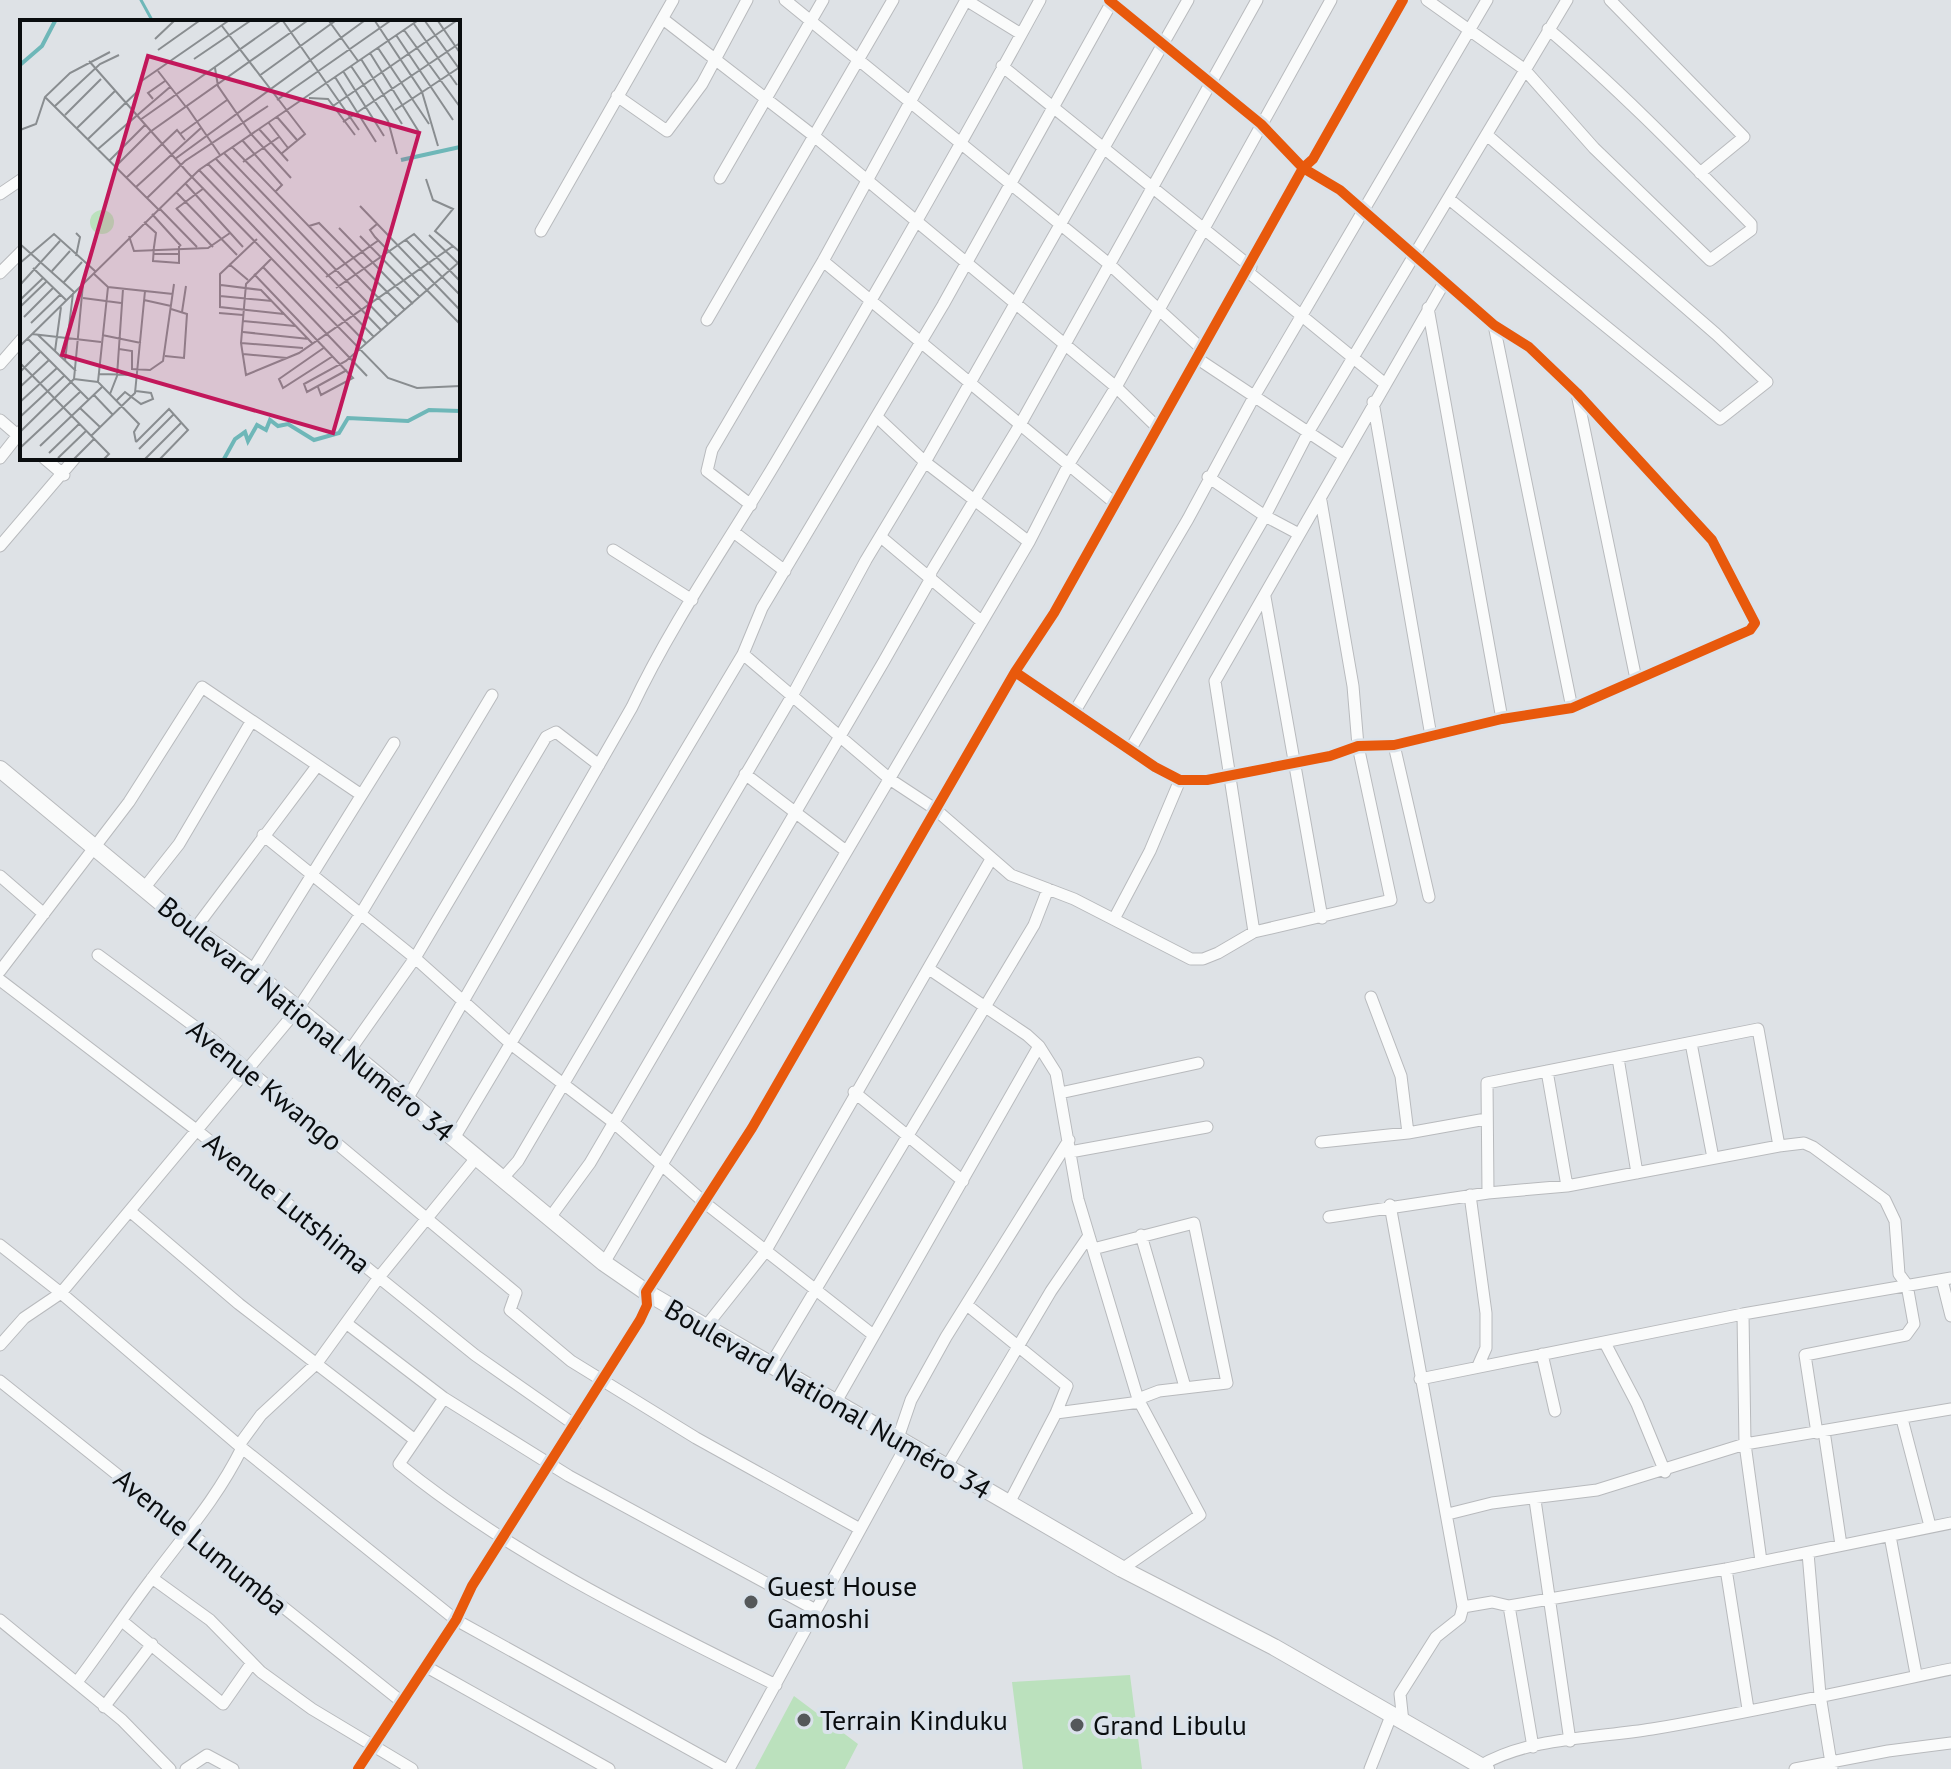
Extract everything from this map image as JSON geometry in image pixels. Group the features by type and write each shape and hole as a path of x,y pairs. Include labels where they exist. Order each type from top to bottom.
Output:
{"main road":[{"name":"Boulevard National Numéro 34","path":"0,769 96,845 194,930 252,971 549,1219 646,1292 837,1400 946,1468 1122,1569 1274,1647 1483,1767"}],"street":[{"path":"541,231 673,0"},
{"path":"617,96 667,131 716,60 747,0"},
{"path":"785,0 1109,264 1200,354 1344,456"},
{"path":"720,178 823,0"},
{"path":"707,320 893,0"},
{"path":"751,505 712,479 705,465 823,261 966,0 1021,34"},
{"path":"406,1101 692,600 735,533 870,302 1040,0"},
{"path":"502,1179 518,1161 792,696 1188,0"},
{"path":"549,1219 582,1174 930,580 931,572 1021,423 1257,0"},
{"path":"604,1263 1029,542 1070,462 1116,387 1331,0"},
{"path":"358,1769 456,1620 472,1586 640,1320 647,1305 646,1292 705,1203 869,929 1015,672 1054,613 1303,168 1313,159 1403,0"},
{"path":"1427,0 1524,69 1594,148 1710,260 1752,227 1587,62 1548,29"},
{"path":"1075,711 1188,519 1208,477 1361,212 1487,0"},
{"path":"1130,750 1265,516 1309,431 1567,0"},
{"path":"1610,0 1744,137 1700,173"},
{"path":"453,1140 743,654 762,608 967,264 1111,1 1162,46 1261,124 1303,168 1340,190 1361,212 1494,325 1529,347 1577,393 1712,540 1755,623 1750,630 1572,708 1502,719 1394,745 1358,746 1330,756 1228,776 1180,780 1015,672"},
{"path":"663,19 814,136 1116,387 1158,428"},
{"path":"1002,66 1152,191 1204,230 1301,317 1384,383"},
{"path":"1449,199 1720,419 1767,382 1487,135"},
{"path":"0,194 20,180"},
{"path":"0,273 20,253"},
{"path":"823,261 920,344 972,381 1070,462 1116,504"},
{"path":"1254,932 1215,681 1445,281"},
{"path":"1428,308 1502,719"},
{"path":"1494,325 1572,708"},
{"path":"0,364 20,341"},
{"path":"1577,393 1636,679"},
{"path":"1373,402 1431,736"},
{"path":"877,417 925,462 1029,542"},
{"path":"0,420 20,435 0,458"},
{"path":"46,460 64,475"},
{"path":"0,546 74,460"},
{"path":"1208,477 1265,516 1299,534"},
{"path":"743,654 891,780 935,809 990,861 1011,875 1114,919 1191,959 1203,959 1254,932 1391,900 1358,746 1353,686 1321,501"},
{"path":"735,533 785,571"},
{"path":"881,537 981,621"},
{"path":"613,550 692,600"},
{"path":"1265,597 1322,918"},
{"path":"0,971 129,802 202,687 360,794"},
{"path":"0,1345 24,1318 61,1293 297,1010 360,915 492,695"},
{"path":"145,887 179,844 251,722"},
{"path":"348,1053 415,958 546,737 556,732 599,765"},
{"path":"252,971 394,743"},
{"path":"1394,745 1429,897"},
{"path":"194,930 317,766"},
{"path":"745,774 846,851"},
{"path":"1114,919 1150,851 1180,780"},
{"path":"263,835 415,958 461,1001 508,1038 511,1044 613,1122 705,1203 872,1334"},
{"path":"707,1325 765,1252 854,1092 990,861"},
{"path":"0,876 44,914"},
{"path":"771,1364 1034,925 1048,889"},
{"name":"Avenue Kwango","path":"98,955 247,1068 516,1293 510,1310 571,1361 603,1380"},
{"path":"929,969 985,1008 995,1011 1039,1046 1056,1073 1088,1237 1139,1401 1200,1515 1122,1569"},
{"name":"Avenue Lutshima","path":"0,980 195,1129 475,1355 575,1425"},
{"path":"1371,997 1401,1076 1408,1133"},
{"path":"1488,1193 1487,1083 1758,1029 1779,1146"},
{"path":"1691,1043 1713,1158"},
{"path":"837,1400 1039,1046"},
{"path":"1618,1058 1637,1173"},
{"path":"1060,1093 1198,1063"},
{"path":"1547,1071 1567,1186"},
{"path":"854,1092 963,1181"},
{"path":"1321,1142 1408,1133 1486,1119"},
{"path":"0,1245 241,1447 456,1620 727,1769 860,1529 902,1441 911,1400 967,1305 1069,1146 1207,1127"},
{"path":"1329,1217 1390,1205 1567,1186 1779,1146 1804,1143 1813,1147 1885,1200 1895,1221 1899,1274 1907,1285 1914,1324 1912,1332 1805,1355 1841,1545"},
{"path":"77,1682 222,1488 241,1447 261,1415 317,1363 380,1276 476,1158"},
{"path":"1470,1195 1486,1313 1486,1348 1478,1366"},
{"path":"1370,1769 1397,1719 1400,1694 1436,1637 1460,1618 1463,1607 1390,1205"},
{"path":"131,1212 415,1440"},
{"path":"1056,1413 1139,1401 1185,1387 1227,1383 1194,1223 1093,1249"},
{"path":"1141,1235 1185,1387"},
{"path":"946,1468 1088,1237"},
{"path":"1420,1379 1743,1314 1947,1279 1951,1316"},
{"path":"967,1305 1067,1386 1009,1503"},
{"path":"1743,1314 1745,1444 1761,1561"},
{"path":"346,1323 444,1398 663,1529 814,1609"},
{"path":"1605,1343 1637,1404 1665,1472"},
{"path":"1542,1354 1555,1411"},
{"path":"603,1380 696,1438 860,1529"},
{"name":"Avenue Lumumba","path":"0,1381 402,1702"},
{"path":"444,1398 399,1464 437,1495 505,1537 635,1613 776,1685"},
{"path":"1448,1514 1492,1503 1597,1490 1665,1472 1745,1444 1951,1409"},
{"path":"1902,1419 1930,1526"},
{"path":"1535,1500 1570,1741"},
{"path":"1463,1607 1492,1602 1509,1606 1726,1569 1951,1523"},
{"path":"1890,1536 1916,1674"},
{"path":"1808,1553 1820,1695 1832,1766"},
{"path":"1726,1569 1748,1709"},
{"path":"152,1578 210,1620 251,1664 312,1709 374,1743 412,1769"},
{"path":"1509,1606 1533,1747"},
{"path":"0,1620 77,1682 170,1769"},
{"path":"122,1621 223,1704 251,1664"},
{"path":"104,1707 152,1644"},
{"path":"425,1666 609,1769"},
{"path":"1483,1767 1492,1758 1533,1747 1951,1669"},
{"path":"1795,1769 1832,1766 1951,1743"},
{"path":"186,1769 207,1755 233,1769"}],"green space":[{"name":"Grand Libulu","path":"1130,1675 1142,1769 1023,1769 1012,1682"},
{"name":"Terrain Kinduku","path":"794,1696 858,1744 845,1769 755,1769"}],"waterway":[{"path":"141,0 152,20"}],"cycle path":[{"path":"1015,672 1155,767 1180,780 1207,780 1330,756 1358,746 1394,745 1502,719 1572,708 1750,630 1755,623 1712,540 1577,393 1529,347 1494,325 1340,190 1303,168 1261,124 1109,0"},
{"path":"358,1769 456,1620 472,1586 640,1320 647,1305 646,1292 752,1128 1015,672 1054,613 1303,168 1313,159 1403,0"}],"place":[{"name":"Guest House Gamoshi","path":"751,1602"},
{"name":"Terrain Kinduku","path":"804,1720"},
{"name":"Grand Libulu","path":"1077,1725"}]}
